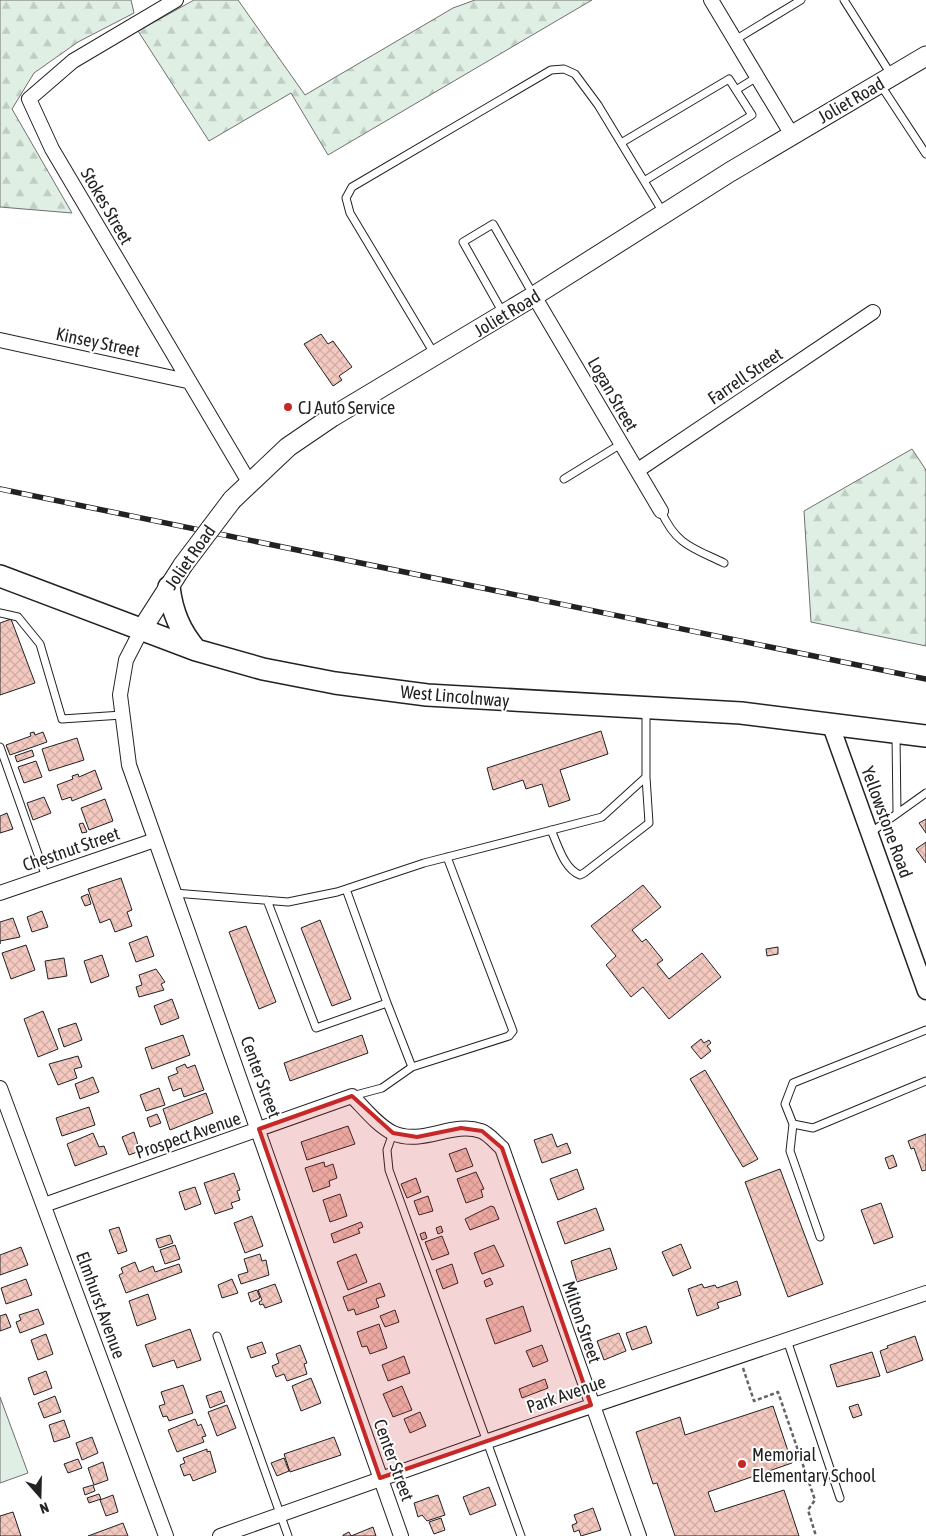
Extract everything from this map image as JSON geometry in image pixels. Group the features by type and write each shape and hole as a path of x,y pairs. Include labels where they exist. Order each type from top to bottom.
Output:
{"main road":[{"name":"Joliet Road","path":"142,629 183,565 232,500 288,447 332,417 534,296 792,135 926,56"},
{"name":"West Lincolnway","path":"0,576 196,650 263,669 326,681 427,696 741,714 830,723 926,736"},
{"path":"169,587 174,615 187,639 196,650"}],"street":[{"name":"Stokes Street","path":"176,0 73,61 29,99 52,149 187,381 249,482"},
{"path":"711,0 792,135"},
{"name":"Logan Street","path":"534,296 661,511"},
{"name":"Farrell Street","path":"638,470 873,312"},
{"name":"Kinsey Street","path":"0,340 187,381"},
{"name":"Center Street","path":"142,629 126,660 120,695 129,765 401,1536"},
{"name":"Yellowstone Road","path":"830,723 926,991"},
{"name":"Chestnut Street","path":"0,893 155,840"},
{"name":"Elmhurst Avenue","path":"0,1088 166,1536"},
{"path":"352,1096 378,1122 393,1133"},
{"name":"Prospect Avenue","path":"44,1205 352,1096"},
{"name":"Milton Street","path":"393,1133 417,1137 462,1128 482,1131 502,1148 639,1536"},
{"name":"Park Avenue","path":"220,1536 380,1478 592,1405 926,1293"}],"lane":[{"path":"735,40 801,0"},
{"path":"844,0 926,154"},
{"path":"435,356 350,213 346,198 352,188 551,70 564,69 575,74 598,105 664,214"},
{"path":"736,90 757,77"},
{"path":"621,144 729,79 752,115 644,181"},
{"path":"504,314 463,242 493,224 534,296"},
{"path":"564,480 621,444"},
{"path":"661,511 668,527 682,543 724,564"},
{"path":"0,613 18,617 40,644 62,719 122,715"},
{"path":"551,830 568,867 580,875 650,823 646,777 646,709"},
{"path":"896,732 897,813"},
{"path":"0,747 46,877"},
{"path":"174,893 288,902 346,889 447,857 602,817 646,777"},
{"path":"870,833 926,793"},
{"path":"352,1096 382,1088 412,1066 509,1036 513,1032 447,857"},
{"path":"346,889 412,1066"},
{"path":"267,900 316,1028 387,1003"},
{"path":"820,1237 790,1151 793,1124 785,1104 793,1083 926,1030"},
{"path":"793,1124 812,1128 926,1080"},
{"path":"393,1133 387,1150 389,1170 485,1442 521,1536"},
{"path":"217,1336 288,1536"},
{"path":"787,1339 840,1498"}],"path":[{"path":"739,1356 754,1401 778,1392 815,1500 808,1510 816,1536"}],"highlighted area":[{"path":"352,1096 393,1133 417,1137 461,1128 482,1131 502,1148 591,1405 380,1478 259,1129"}],"green space":[{"path":"0,0 131,0 134,13 78,42 34,73 12,109 72,213 0,207"},
{"path":"194,0 238,0 305,95 453,8 475,0 592,0 328,155 291,93 209,141 138,31"},
{"path":"912,449 926,470 926,646 811,622 804,511"},
{"path":"0,1397 28,1473 0,1483"}],"building":[{"path":"321,334 328,344 333,341 352,367 339,376 342,380 333,386 304,344"},
{"path":"11,619 35,683 0,695 0,623"},
{"path":"601,731 608,754 560,770 570,800 549,807 542,784 526,789 523,780 493,790 487,768"},
{"path":"34,732 35,735 43,732 47,742 10,755 6,745 31,736 30,733"},
{"path":"77,738 84,760 49,771 42,749"},
{"path":"32,750 34,756 17,762 15,756"},
{"path":"36,761 42,777 24,783 18,767"},
{"path":"95,770 102,789 72,801 71,797 62,800 57,785 73,779 72,776 78,774 79,777"},
{"path":"44,797 51,813 33,820 27,803"},
{"path":"105,799 113,821 89,830 81,808"},
{"path":"7,813 13,829 0,833 0,816"},
{"path":"926,819 926,833 919,823"},
{"path":"83,823 87,832 82,833 79,824"},
{"path":"926,842 926,863 916,849"},
{"path":"121,878 132,910 127,912 132,926 115,932 110,919 100,923 88,889"},
{"path":"643,885 661,907 632,930 642,942 646,939 663,960 657,964 669,979 702,953 721,977 669,1019 643,987 631,997 606,965 616,956 591,926"},
{"path":"88,894 91,904 85,906 81,897"},
{"path":"42,911 48,927 32,932 27,917"},
{"path":"13,918 20,937 0,941 0,922"},
{"path":"320,920 351,999 332,1006 301,928"},
{"path":"246,926 276,1002 259,1009 229,932"},
{"path":"147,936 154,956 136,962 129,943"},
{"path":"26,945 35,970 11,979 2,953"},
{"path":"778,947 778,954 767,956 766,949"},
{"path":"102,955 109,976 91,983 84,961"},
{"path":"64,958 67,976 48,979 45,961"},
{"path":"156,969 165,982 161,984 164,990 139,997 136,987 142,985 139,975"},
{"path":"172,999 179,1018 161,1025 154,1006"},
{"path":"43,1011 58,1049 38,1057 24,1019"},
{"path":"76,1023 82,1040 64,1047 58,1029"},
{"path":"183,1035 190,1055 152,1069 145,1048"},
{"path":"362,1035 368,1053 290,1081 284,1063"},
{"path":"701,1039 704,1043 709,1040 711,1043 707,1046 711,1051 701,1059 691,1047"},
{"path":"78,1056 82,1067 74,1069 77,1078 58,1085 49,1064"},
{"path":"185,1064 187,1068 195,1065 204,1090 184,1097 181,1088 173,1091 168,1077 178,1073 176,1068"},
{"path":"705,1070 758,1159 743,1167 690,1079"},
{"path":"93,1077 99,1092 80,1099 75,1084"},
{"path":"159,1088 165,1105 146,1111 140,1095"},
{"path":"206,1093 213,1113 170,1130 163,1109"},
{"path":"89,1107 95,1125 62,1136 56,1118"},
{"path":"157,1114 161,1123 150,1127 147,1118"},
{"path":"348,1126 355,1144 307,1160 301,1142"},
{"path":"134,1132 140,1151 129,1155 122,1137"},
{"path":"93,1133 99,1147 104,1146 107,1154 75,1166 67,1144"},
{"path":"552,1134 557,1147 567,1143 571,1153 542,1163 534,1140"},
{"path":"926,1134 926,1170 922,1171 914,1148 911,1149 908,1141"},
{"path":"466,1148 473,1166 456,1172 449,1154"},
{"path":"893,1155 897,1166 889,1169 885,1158"},
{"path":"324,1162 325,1167 333,1164 337,1178 329,1181 330,1186 313,1192 305,1168"},
{"path":"577,1169 584,1189 558,1200 550,1179"},
{"path":"780,1169 823,1284 788,1297 745,1182"},
{"path":"476,1172 484,1189 481,1190 483,1197 466,1203 457,1179"},
{"path":"234,1173 240,1190 237,1191 240,1200 231,1203 233,1208 215,1214 204,1183"},
{"path":"416,1178 421,1192 407,1198 401,1184"},
{"path":"195,1187 201,1204 185,1210 179,1192"},
{"path":"340,1194 347,1216 330,1222 323,1200"},
{"path":"428,1196 433,1211 419,1215 414,1201"},
{"path":"881,1203 893,1237 874,1244 861,1210"},
{"path":"491,1206 494,1207 499,1219 470,1230 465,1219"},
{"path":"596,1208 604,1230 565,1244 557,1222"},
{"path":"252,1216 263,1246 245,1253 234,1223"},
{"path":"361,1222 363,1227 358,1229 360,1233 334,1243 331,1234"},
{"path":"441,1226 443,1232 438,1234 436,1228"},
{"path":"119,1227 127,1251 118,1254 109,1230"},
{"path":"425,1232 427,1238 422,1240 420,1234"},
{"path":"170,1235 173,1243 159,1248 156,1239"},
{"path":"442,1236 449,1254 432,1260 425,1242"},
{"path":"681,1244 691,1268 673,1276 662,1252"},
{"path":"175,1245 180,1259 165,1264 160,1250"},
{"path":"494,1245 504,1266 482,1274 474,1253"},
{"path":"21,1247 28,1265 0,1275 0,1255"},
{"path":"610,1248 617,1269 577,1282 571,1261"},
{"path":"260,1254 262,1261 266,1260 269,1275 241,1284 238,1275 248,1272 244,1259"},
{"path":"356,1254 367,1282 348,1290 337,1262"},
{"path":"135,1262 139,1272 153,1266 155,1272 179,1264 182,1272 126,1293 119,1275 123,1273 121,1268"},
{"path":"452,1264 458,1283 443,1289 436,1270"},
{"path":"490,1278 493,1284 486,1287 484,1281"},
{"path":"26,1279 32,1295 6,1304 1,1288"},
{"path":"232,1279 238,1293 222,1298 218,1285"},
{"path":"737,1281 741,1295 717,1303 719,1308 697,1316 688,1289 702,1284 704,1288 715,1285 717,1288"},
{"path":"380,1283 385,1296 376,1299 379,1307 356,1315 354,1309 348,1311 343,1297"},
{"path":"275,1284 282,1302 265,1308 263,1304 260,1305 259,1302 262,1300 258,1290"},
{"path":"257,1290 260,1298 251,1302 248,1293"},
{"path":"148,1294 156,1319 137,1326 129,1301"},
{"path":"523,1306 531,1331 495,1344 486,1319"},
{"path":"38,1309 44,1324 20,1333 16,1322 21,1320 19,1315"},
{"path":"395,1310 399,1322 385,1327 380,1316"},
{"path":"6,1314 11,1327 0,1331 0,1316"},
{"path":"379,1324 387,1348 370,1354 367,1346 362,1347 357,1332"},
{"path":"646,1326 652,1343 632,1350 626,1333"},
{"path":"190,1329 201,1360 177,1368 174,1360 153,1367 145,1345"},
{"path":"619,1333 626,1351 604,1360 597,1341"},
{"path":"46,1334 53,1354 38,1360 31,1340"},
{"path":"915,1336 923,1360 887,1373 880,1351 888,1348 887,1346"},
{"path":"262,1342 266,1353 251,1358 247,1347"},
{"path":"300,1345 307,1363 304,1364 307,1374 287,1381 284,1374 276,1377 272,1366 279,1363 276,1354"},
{"path":"542,1345 548,1361 533,1367 526,1351"},
{"path":"872,1352 880,1376 837,1387 830,1365"},
{"path":"404,1356 410,1373 388,1381 382,1365"},
{"path":"46,1371 52,1388 34,1395 28,1378"},
{"path":"311,1378 321,1403 301,1411 292,1386"},
{"path":"545,1379 548,1388 522,1398 519,1389"},
{"path":"183,1385 193,1413 169,1421 167,1416 163,1417 159,1406 165,1404 161,1392"},
{"path":"402,1386 412,1410 393,1417 383,1394"},
{"path":"221,1391 225,1402 210,1408 206,1396"},
{"path":"55,1396 61,1412 44,1418 38,1403"},
{"path":"858,1404 862,1415 853,1418 849,1407"},
{"path":"227,1405 236,1428 217,1436 208,1412"},
{"name":"Memorial Elementary School","path":"773,1406 792,1463 708,1492 715,1512 784,1490 799,1536 675,1536 657,1483 653,1484 636,1432 680,1417 685,1435"},
{"path":"420,1412 426,1426 410,1433 404,1419"},
{"path":"195,1419 198,1426 201,1424 206,1436 202,1437 204,1442 177,1452 168,1430"},
{"path":"64,1420 70,1437 54,1442 49,1425"},
{"path":"92,1437 98,1453 82,1460 76,1443"},
{"path":"334,1437 341,1455 290,1472 284,1454"},
{"path":"207,1449 207,1452 210,1451 216,1472 193,1481 190,1474 184,1476 180,1465 185,1463 183,1458"},
{"path":"284,1458 289,1471 277,1476 271,1463"},
{"path":"78,1459 82,1468 68,1473 64,1464"},
{"path":"103,1462 108,1480 94,1485 88,1468"},
{"path":"93,1485 95,1491 85,1495 83,1488"},
{"path":"489,1487 496,1505 470,1515 463,1497"},
{"path":"99,1494 101,1499 89,1503 87,1498"},
{"path":"113,1495 118,1512 106,1516 100,1500"},
{"path":"438,1495 445,1515 427,1521 422,1515 418,1517 414,1503"},
{"path":"593,1508 601,1530 581,1536 579,1530 574,1532 572,1525 577,1523 574,1515"},
{"path":"13,1512 21,1536 0,1536 0,1516"},
{"path":"441,1518 445,1530 434,1534 429,1522"},
{"path":"123,1523 128,1536 88,1536"},
{"path":"373,1527 376,1536 351,1536"},
{"path":"349,1532 351,1536 343,1536 343,1535"}],"railway":[{"path":"0,489 926,679"}],"place":[{"name":"CJ Auto Service","path":"288,407"},
{"name":"Memorial Elementary School","path":"742,1464"}]}
